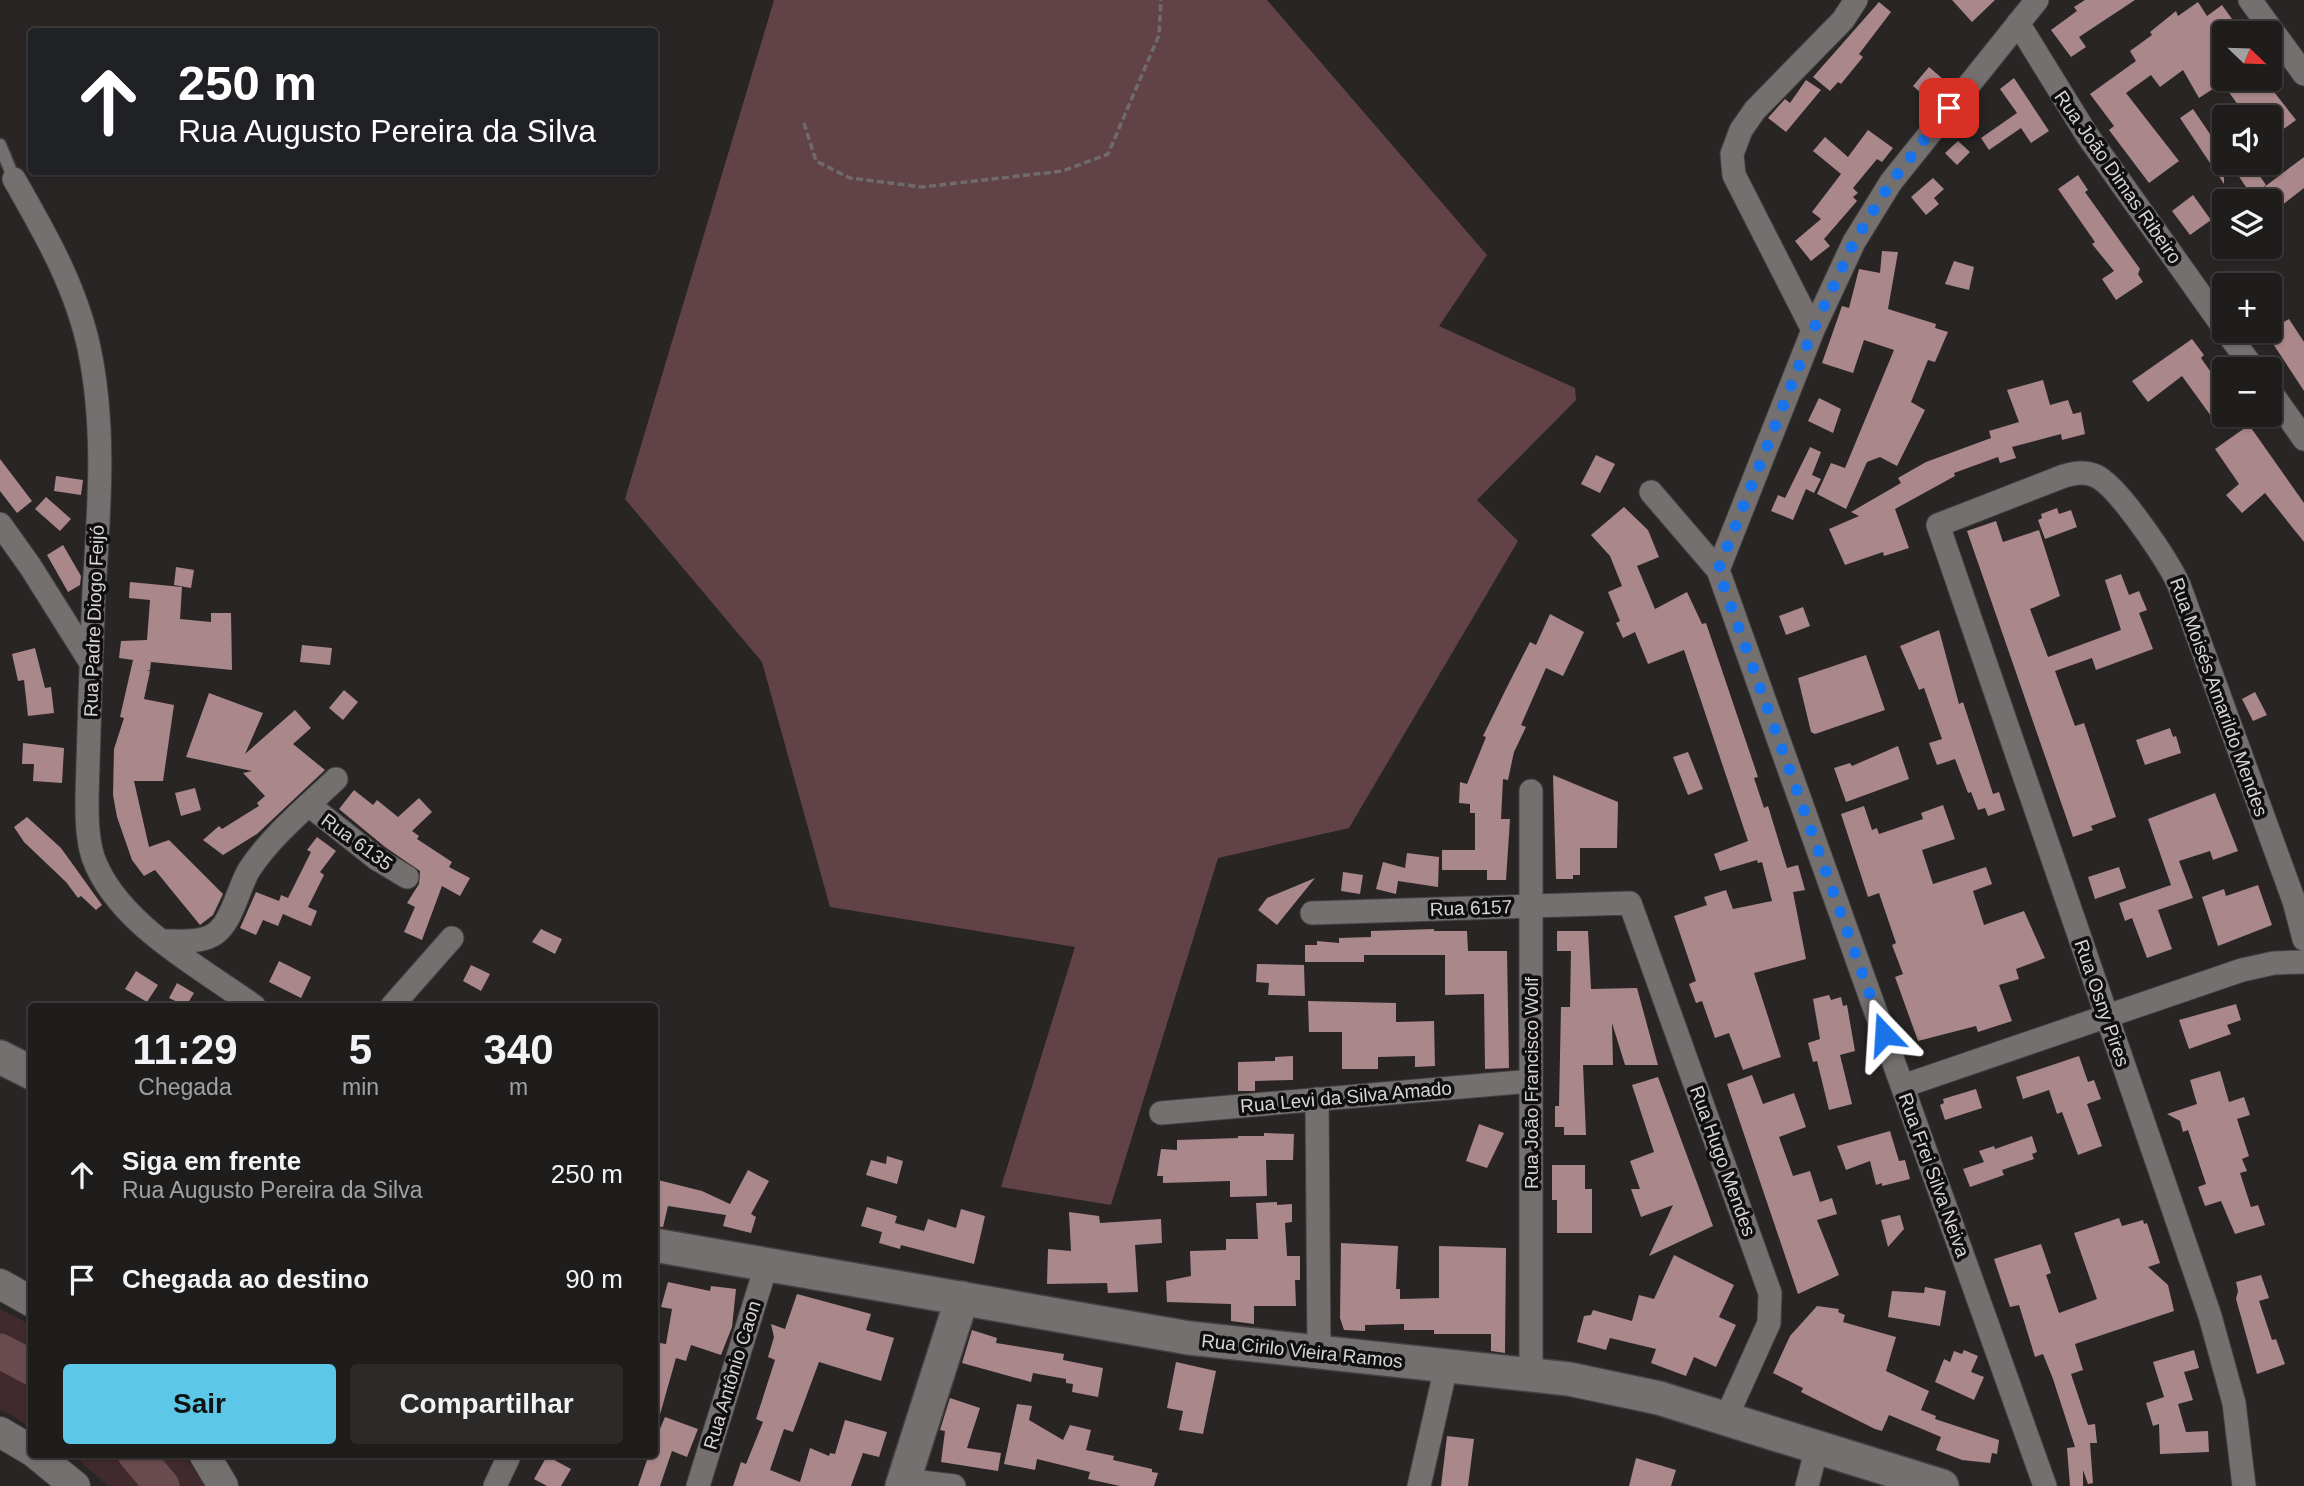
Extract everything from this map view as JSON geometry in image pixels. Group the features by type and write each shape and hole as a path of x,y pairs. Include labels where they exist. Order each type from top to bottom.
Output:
{"main road":[{"path":"0,1056 28,1071"},
{"name":"Rua Cirilo Vieira Ramos","path":"658,1246 1189,1338 1319,1354 1531,1374 1618,1388 1726,1418 1942,1486"},
{"path":"903,1483 962,1298"}],"street":[{"path":"1813,330 1734,175 1732,154 1741,130 1755,110 1811,56 1856,0"},
{"path":"1651,492 1718,570 1813,330 1872,210 1914,152 2037,0"},
{"path":"2250,0 2304,74"},
{"name":"Rua João Dimas Ribeiro","path":"2018,23 2087,135 2212,311"},
{"name":"Rua Padre Diogo Feijó","path":"13,179 52,246 76,303 89,347 100,453 87,827 93,856 103,879 120,904 165,942 250,1003"},
{"path":"2282,408 2304,439"},
{"name":"Rua Moisés Amarildo Mendes","path":"1938,525 2064,476 2083,472 2098,477 2110,488 2169,564 2179,585 2294,901 2304,939"},
{"path":"0,524 91,663"},
{"name":"Rua Osny Pires","path":"1938,525 2224,1360 2234,1403 2244,1486"},
{"name":"Rua Frei Silva Neiva","path":"1718,570 2045,1486"},
{"path":"165,942 200,940 215,934 225,922 248,872 261,854 335,779"},
{"name":"Rua João Francisco Wolf","path":"1531,791 1531,1374"},
{"name":"Rua 6135","path":"309,805 369,853 407,877"},
{"name":"Rua 6157","path":"1312,912 1630,904"},
{"name":"Rua Hugo Mendes","path":"1630,904 1770,1293 1769,1323 1726,1418"},
{"path":"395,1003 452,938"},
{"path":"1903,1086 2242,970 2274,963 2304,962"},
{"name":"Rua Levi da Silva Amado","path":"1161,1113 1531,1081"},
{"path":"1317,1099 1319,1354"},
{"name":"Rua Antônio Caon","path":"698,1486 766,1263"},
{"path":"0,1284 28,1300"},
{"path":"1419,1486 1446,1367"},
{"path":"0,1432 28,1449"},
{"path":"1807,1486 1817,1447"},
{"path":"41,1458 75,1486"},
{"path":"206,1458 223,1486"},
{"path":"495,1486 508,1458"},
{"path":"903,1483 954,1486"}],"lane":[{"path":"0,145 13,179"},
{"path":"0,156 13,179"}],"path":[{"path":"804,123 816,161 850,178 922,187 1063,171 1108,154 1159,35 1161,0"}],"shaded area":[{"path":"774,0 1267,0 1487,255 1439,326 1575,388 1576,400 1477,500 1518,541 1349,828 1218,858 1111,1205 1001,1187 1075,947 830,907 762,662 625,499"},
{"path":"0,1309 28,1323 28,1425 0,1409"},
{"path":"76,1458 186,1458 205,1486 108,1486"}],"building":[{"path":"1952,0 1995,0 1972,22"},
{"path":"2085,0 2135,0 2079,37 2086,47 2071,57 2051,30 2077,11 2074,7"},
{"path":"1879,2 1891,12 1859,54 1863,57 1841,84 1838,82 1830,91 1813,77"},
{"path":"2198,2 2207,16 2222,5 2232,19 2212,21 2212,90 2199,98 2183,70 2160,87 2151,75 2126,93 2179,161 2149,183 2109,130 2114,126 2090,94 2136,61 2130,51 2152,35 2150,32 2176,11 2178,16"},
{"path":"1929,67 1944,80 1928,99 1913,86"},
{"path":"2014,78 2049,131 2031,143 2021,128 1989,150 1981,138 2017,113 2000,89"},
{"path":"1806,80 1821,90 1786,132 1768,118 1785,99 1790,103"},
{"path":"2228,91 2273,91 2296,120 2282,130 2282,105 2238,105"},
{"path":"2193,109 2212,133 2212,166 2180,118"},
{"path":"1868,130 1893,148 1882,162 1877,159 1853,188 1858,193 1853,197 1857,201 1824,239 1830,246 1811,261 1795,241 1821,219 1812,212 1841,174 1813,151 1825,137 1848,157"},
{"path":"1958,141 1970,152 1957,165 1945,153"},
{"path":"2304,157 2304,188 2282,205 2282,189 2263,188"},
{"path":"2078,175 2088,190 2085,192 2140,269 2138,274 2143,282 2116,300 2102,279 2114,271 2092,244 2095,242 2058,189"},
{"path":"2238,175 2259,175 2266,185 2261,189 2247,189"},
{"path":"1933,178 1944,189 1934,198 1939,204 1926,215 1911,197"},
{"path":"2193,195 2211,220 2190,235 2172,211"},
{"path":"1882,251 1898,252 1888,309 1936,324 1935,328 1948,332 1935,362 1928,360 1911,402 1925,410 1897,466 1880,457 1867,462 1846,509 1817,494 1831,463 1845,468 1894,350 1864,340 1853,373 1822,363 1842,306 1849,308 1859,269 1880,273"},
{"path":"1954,261 1974,267 1969,290 1945,284"},
{"path":"2289,319 2304,342 2304,391 2282,357 2273,343 2282,343 2282,323"},
{"path":"2192,339 2204,355 2201,358 2212,374 2212,415 2182,376 2148,402 2132,381"},
{"path":"2043,380 2050,405 2068,400 2073,414 2081,412 2085,434 2062,440 2061,434 2012,447 2016,458 2000,463 1998,457 1954,473 1955,476 1895,509 1909,548 1884,556 1883,552 1845,565 1829,529 1859,516 1851,512 1901,483 1898,478 1926,462 1991,438 1989,431 2019,422 2007,390"},
{"path":"1819,398 1841,409 1833,433 1808,421"},
{"path":"2246,427 2250,427 2304,503 2304,542 2265,493 2242,513 2226,495 2239,484 2215,449"},
{"path":"1810,447 1821,452 1812,475 1821,479 1814,493 1806,489 1793,520 1771,511 1778,495 1785,498"},
{"path":"1596,455 1615,464 1600,493 1581,484"},
{"path":"0,459 32,501 17,513 0,491"},
{"path":"56,476 83,480 81,495 54,491"},
{"path":"46,497 71,519 60,531 35,509"},
{"path":"1624,507 1648,530 1659,557 1637,566 1655,609 1687,592 1702,624 1706,623 1758,777 1754,778 1764,808 1768,806 1787,868 1798,865 1805,890 1793,892 1806,959 1754,973 1781,1057 1743,1070 1729,1033 1715,1038 1702,1001 1696,1003 1689,984 1696,981 1674,916 1707,905 1704,897 1726,890 1733,909 1772,901 1762,862 1758,863 1757,860 1720,871 1714,854 1748,841 1684,650 1648,664 1635,632 1623,638 1616,623 1620,621 1608,592 1622,586 1610,556 1591,535"},
{"path":"2057,508 2059,514 2071,510 2077,527 2045,539 2038,520 2042,518 2041,514"},
{"path":"1996,521 2003,542 2039,530 2060,596 2030,609 2048,657 2121,630 2105,580 2121,574 2129,595 2139,591 2147,610 2139,613 2153,649 2096,670 2092,658 2055,671 2075,726 2084,723 2116,817 2091,826 2093,830 2073,837 1967,531"},
{"path":"63,545 81,576 80,585 68,592 47,555"},
{"path":"176,567 194,570 191,588 174,585"},
{"path":"130,582 182,587 180,619 211,622 211,613 231,613 232,670 151,662 150,670 147,670 150,671 144,699 174,705 163,781 134,781 149,847 169,840 223,894 213,915 200,925 155,870 144,876 132,860 117,817 113,795 114,749 124,718 120,717 133,660 119,658 121,641 147,640 150,600 129,598"},
{"path":"1803,607 1810,626 1786,635 1779,616"},
{"path":"1550,614 1584,632 1563,676 1546,668 1521,725 1526,727 1514,752 1508,780 1503,779 1501,819 1510,819 1506,880 1487,880 1487,870 1442,870 1442,850 1475,850 1475,813 1470,813 1470,804 1459,803 1460,782 1467,784 1486,737 1483,736 1530,642 1536,645"},
{"path":"1939,630 1959,704 1963,702 1993,794 1999,792 2005,810 1988,816 1985,808 1978,810 1971,792 1968,793 1955,759 1937,765 1929,743 1942,739 1924,688 1919,690 1900,646"},
{"path":"302,645 332,648 330,665 300,662"},
{"path":"35,648 45,688 51,687 54,713 28,716 24,680 18,681 12,654"},
{"path":"1866,655 1885,710 1815,734 1811,732 1798,678"},
{"path":"344,690 358,702 343,720 329,708"},
{"path":"2255,692 2267,715 2253,721 2242,699"},
{"path":"209,693 263,713 245,754 295,710 311,728 293,744 325,770 257,834 223,855 203,840 219,826 222,829 259,806 257,803 265,796 243,773 252,771 186,757"},
{"path":"2170,728 2173,737 2176,736 2181,753 2145,765 2136,740"},
{"path":"23,743 64,748 62,783 33,781 34,764 22,764"},
{"path":"1898,746 1909,779 1846,802 1834,768 1850,763 1852,766"},
{"path":"1688,752 1703,789 1688,795 1673,757"},
{"path":"1553,775 1618,802 1617,848 1580,848 1580,875 1573,875 1573,879 1556,879"},
{"path":"195,788 201,810 181,816 175,793"},
{"path":"354,790 373,805 377,800 398,817 419,798 432,812 412,831 419,836 417,839 452,862 449,867 470,878 460,896 442,886 422,940 404,932 415,907 407,903 419,884 420,871 385,847 339,809"},
{"path":"2215,793 2238,851 2213,860 2210,851 2179,861 2193,898 2158,910 2172,949 2147,958 2132,918 2125,921 2119,903 2171,885 2148,819"},
{"path":"1943,805 1955,839 1922,850 1933,884 1986,867 1992,884 1973,891 1984,925 2024,911 2045,958 2016,969 2019,979 1999,985 2012,1021 1978,1032 1976,1026 1918,1041 1895,977 1903,974 1892,945 1896,943 1879,893 1868,897 1841,814 1864,806 1872,830 1877,828 1879,834 1923,819 1921,813"},
{"path":"27,817 61,848 102,905 96,910 81,896 78,898 66,882 24,842 14,827"},
{"path":"317,837 336,851 320,872 324,875 308,907 317,911 311,926 283,914 278,926 263,920 256,935 240,928 256,892 279,901 281,895 288,898 311,852 307,850"},
{"path":"1407,853 1439,857 1438,887 1398,881 1396,894 1376,889 1383,862 1405,868"},
{"path":"2119,867 2126,888 2095,899 2088,877"},
{"path":"1343,872 1363,875 1360,894 1341,891"},
{"path":"1315,878 1277,925 1258,910 1267,898"},
{"path":"2258,885 2272,925 2218,946 2202,897 2224,889 2226,896"},
{"path":"541,929 562,939 555,954 532,942"},
{"path":"1371,931 1467,931 1468,951 1507,951 1509,1068 1485,1069 1484,994 1445,995 1445,955 1364,955 1364,962 1305,962 1305,945 1317,945 1317,941 1339,943 1339,938 1371,937"},
{"path":"1557,931 1588,931 1591,989 1637,988 1658,1065 1625,1065 1612,1023 1613,1065 1583,1065 1586,1135 1564,1135 1564,1127 1555,1127 1555,1106 1559,1106 1561,1007 1570,1007 1571,951 1557,951"},
{"path":"279,961 311,977 301,998 269,982"},
{"path":"1257,964 1304,965 1305,996 1268,995 1269,983 1256,982"},
{"path":"471,965 490,974 481,991 463,981"},
{"path":"136,971 158,985 147,1002 125,989"},
{"path":"177,983 194,993 188,1003 180,1003 169,998"},
{"path":"1829,995 1831,1000 1841,997 1843,1006 1847,1005 1855,1051 1840,1055 1852,1104 1829,1110 1817,1061 1813,1062 1808,1043 1820,1039 1813,999"},
{"path":"1308,1001 1396,1003 1396,1022 1434,1021 1435,1066 1415,1067 1415,1056 1378,1057 1378,1069 1342,1069 1342,1032 1309,1032"},
{"path":"2236,1004 2241,1020 2227,1025 2231,1034 2189,1049 2179,1020"},
{"path":"1293,1056 1293,1080 1255,1081 1255,1091 1238,1091 1238,1062 1275,1061 1275,1057"},
{"path":"2079,1056 2088,1082 2094,1080 2101,1099 2087,1104 2102,1146 2078,1155 2062,1112 2057,1114 2049,1090 2023,1099 2016,1077"},
{"path":"2220,1071 2229,1102 2244,1097 2250,1115 2237,1119 2249,1156 2242,1159 2247,1171 2240,1173 2251,1207 2258,1205 2265,1225 2235,1234 2221,1201 2205,1206 2198,1187 2206,1184 2188,1130 2183,1132 2180,1121 2167,1114 2197,1104 2190,1080"},
{"path":"1752,1075 1763,1104 1794,1093 1806,1127 1779,1137 1793,1176 1810,1171 1820,1202 1832,1198 1837,1214 1817,1220 1839,1275 1798,1294 1727,1084"},
{"path":"1658,1077 1713,1226 1649,1256 1673,1205 1641,1217 1631,1189 1640,1189 1630,1161 1654,1152 1632,1085"},
{"path":"1976,1089 1982,1108 1945,1120 1940,1105 1944,1103 1943,1099"},
{"path":"1479,1124 1504,1133 1487,1168 1466,1161"},
{"path":"1890,1131 1899,1161 1905,1160 1910,1179 1876,1185 1870,1161 1846,1170 1837,1146"},
{"path":"1264,1133 1294,1134 1293,1160 1266,1160 1267,1196 1230,1197 1230,1181 1163,1183 1163,1176 1157,1176 1161,1149 1177,1150 1177,1140 1264,1136"},
{"path":"2032,1136 2037,1152 2032,1154 2034,1159 2002,1170 2004,1175 1970,1187 1963,1169 1984,1162 1979,1151 1994,1146 1995,1149"},
{"path":"887,1156 903,1161 897,1184 866,1175 871,1160 886,1164"},
{"path":"1552,1165 1585,1165 1585,1189 1592,1189 1592,1233 1557,1233 1557,1200 1552,1200"},
{"path":"748,1170 769,1181 751,1214 756,1217 751,1233 723,1226 726,1215 668,1206 663,1227 658,1226 658,1180 702,1191 730,1204"},
{"path":"1277,1202 1277,1205 1292,1204 1292,1222 1285,1223 1287,1256 1300,1256 1300,1280 1295,1280 1296,1306 1254,1306 1254,1324 1231,1321 1231,1304 1167,1302 1166,1281 1191,1276 1190,1251 1226,1250 1226,1239 1258,1239 1256,1203"},
{"path":"867,1207 897,1216 895,1223 924,1231 928,1219 956,1228 961,1209 985,1216 974,1264 901,1245 900,1249 879,1243 882,1232 861,1226"},
{"path":"1069,1212 1099,1216 1100,1223 1161,1219 1162,1243 1135,1245 1138,1292 1108,1293 1107,1283 1047,1284 1048,1249 1071,1251"},
{"path":"1900,1215 1904,1229 1888,1247 1881,1220"},
{"path":"2119,1218 2122,1226 2143,1220 2144,1224 2147,1223 2160,1263 2148,1267 2168,1285 2174,1311 2075,1344 2083,1370 2071,1374 2088,1425 2095,1424 2097,1443 2090,1443 2093,1483 2088,1484 2083,1470 2083,1486 2070,1486 2067,1448 2075,1447 2053,1379 2043,1354 2035,1357 2019,1305 2010,1307 1994,1259 2041,1244 2051,1273 2046,1275 2059,1313 2097,1299 2074,1233"},
{"path":"1341,1243 1398,1246 1396,1289 1400,1289 1400,1299 1439,1298 1439,1246 1506,1248 1505,1353 1491,1351 1491,1334 1434,1334 1434,1330 1404,1330 1404,1324 1365,1325 1365,1331 1344,1330 1340,1318"},
{"path":"1674,1255 1734,1285 1719,1317 1736,1325 1716,1367 1694,1357 1686,1376 1651,1363 1656,1349 1610,1338 1606,1350 1577,1342 1584,1316 1591,1315 1593,1310 1632,1321 1639,1295 1654,1299"},
{"path":"2261,1275 2269,1298 2259,1301 2272,1340 2276,1339 2285,1364 2257,1374 2236,1299 2236,1282"},
{"path":"668,1282 710,1291 711,1286 736,1289 732,1327 721,1355 691,1345 686,1361 676,1358 658,1418 658,1343 666,1344 672,1309 661,1307"},
{"path":"1925,1287 1946,1291 1940,1326 1888,1317 1892,1291 1924,1293"},
{"path":"797,1294 871,1314 866,1330 894,1338 881,1381 819,1362 793,1432 784,1429 770,1470 800,1482 810,1448 829,1456 830,1453 835,1454 845,1420 887,1432 879,1457 863,1453 851,1486 733,1486 741,1462 746,1464 763,1422 756,1419 775,1360 768,1357 774,1337 771,1324 785,1329"},
{"path":"1817,1306 1839,1309 1838,1312 1845,1315 1843,1322 1896,1337 1886,1371 1929,1391 1921,1410 1936,1416 1935,1419 1999,1440 1997,1454 1992,1453 1990,1463 1962,1460 1936,1450 1941,1437 1889,1415 1882,1431 1875,1429 1801,1392 1803,1388 1773,1373 1790,1336"},
{"path":"972,1330 997,1338 996,1343 1064,1354 1063,1360 1103,1368 1098,1397 1072,1392 1073,1384 1066,1383 1066,1379 1033,1373 1031,1382 962,1363"},
{"path":"1964,1350 1978,1356 1971,1372 1984,1377 1974,1400 1935,1382 1944,1359 1950,1362 1954,1351 1962,1354"},
{"path":"2194,1350 2199,1368 2184,1372 2193,1400 2178,1404 2186,1432 2208,1431 2209,1452 2160,1454 2159,1424 2153,1426 2146,1403 2164,1397 2153,1362"},
{"path":"1176,1362 1216,1371 1203,1434 1179,1430 1183,1411 1167,1408"},
{"path":"950,1398 980,1408 967,1448 1001,1453 998,1471 941,1462 945,1431 940,1430"},
{"path":"1017,1404 1032,1406 1029,1420 1063,1440 1070,1425 1091,1430 1086,1450 1114,1456 1113,1460 1152,1469 1152,1472 1158,1473 1154,1486 1120,1486 1088,1479 1090,1472 1037,1459 1035,1470 1004,1464"},
{"path":"665,1417 698,1429 687,1457 672,1451 660,1486 638,1486 648,1458 658,1458 658,1434"},
{"path":"1447,1436 1474,1439 1468,1486 1441,1486"},
{"path":"546,1458 571,1469 561,1486 547,1486 534,1479"},
{"path":"1636,1458 1676,1470 1671,1486 1629,1486"}],"waterway":[{"path":"0,1351 28,1366"},
{"path":"138,1458 162,1486"}],"route":[{"path":"1884,1034 1718,570 1836,277 1872,210 1949,108"}]}
